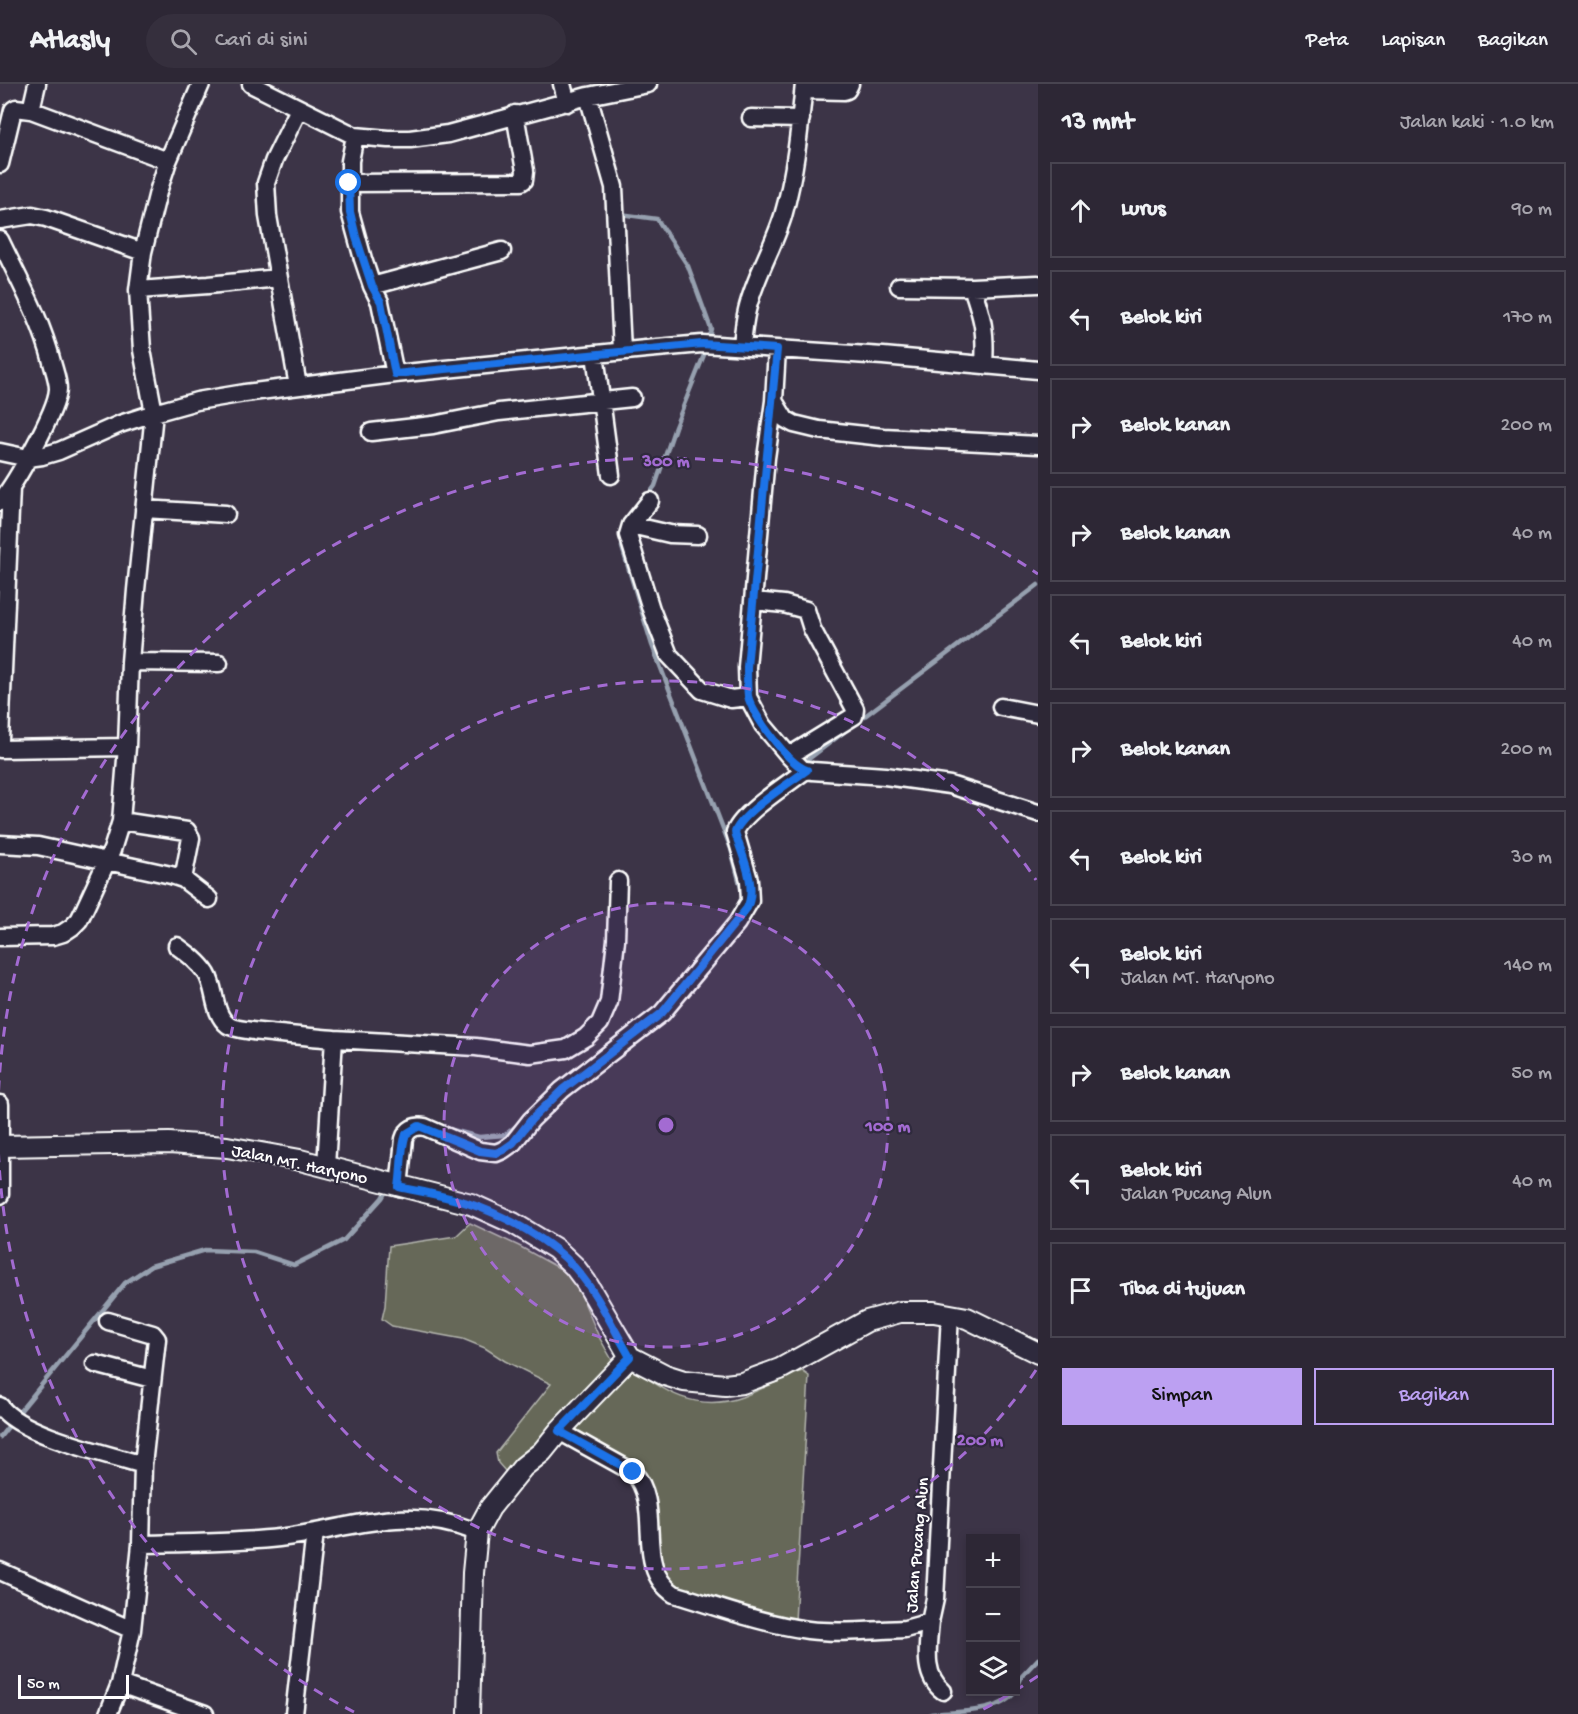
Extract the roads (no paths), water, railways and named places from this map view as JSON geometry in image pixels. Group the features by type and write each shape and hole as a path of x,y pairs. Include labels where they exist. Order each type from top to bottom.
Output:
{"street":[{"path":"31,110 37,84"},
{"path":"0,937 53,936 72,927 79,920 85,908 111,850 121,821 128,747 130,662 154,413 142,350 138,290 143,252 168,161 201,84"},
{"path":"251,84 355,136 388,138 448,134 515,114 648,84"},
{"path":"562,84 567,103"},
{"path":"742,346 746,312 783,213 801,119 804,87 844,92 850,84"},
{"path":"592,95 614,187 622,351"},
{"path":"0,164 13,110 16,108 31,110 168,161"},
{"path":"298,386 268,216 266,183 274,160 299,109"},
{"path":"349,183 521,182 524,180 525,171 515,114"},
{"path":"751,118 801,119"},
{"path":"355,136 350,161 350,212 372,286 381,302 395,374"},
{"path":"0,219 32,215 46,218 143,252"},
{"path":"0,240 45,335 58,387 56,399 28,458 11,489 0,502"},
{"path":"372,286 502,251"},
{"path":"138,290 279,278"},
{"path":"899,286 972,287 1038,284"},
{"path":"972,287 980,306 986,332 984,365"},
{"path":"0,452 28,458 59,451 120,424 196,401 395,374 622,351 711,345 742,346 1038,370"},
{"path":"777,349 774,401 766,458 747,667 748,698 763,725 798,765 941,783 1038,813"},
{"path":"595,354 611,474"},
{"path":"371,432 433,425 499,412 632,398"},
{"path":"774,401 779,411 794,424 819,430 883,438 1038,445"},
{"path":"0,740 11,489"},
{"path":"650,501 631,525 628,535 669,655 702,690 731,699 748,698"},
{"path":"144,509 226,513"},
{"path":"631,525 670,534 698,535"},
{"path":"391,1184 406,1134 419,1126 480,1151 496,1153 513,1143 531,1120 562,1090 662,1013 737,923 750,901 751,888 735,832 738,825 798,765 854,716 855,709 812,629 806,610 784,604 754,601"},
{"path":"130,662 219,663"},
{"path":"1000,708 1038,714"},
{"path":"0,749 128,747"},
{"path":"121,821 187,831 191,838 183,879"},
{"path":"0,844 38,846 171,875 183,879 208,899"},
{"path":"177,946 198,961 208,976 220,1017 228,1026 334,1039 476,1047 530,1054 566,1049 586,1037 600,1023 609,1002 616,940 618,881"},
{"path":"326,1166 334,1039"},
{"path":"0,1104 0,1195"},
{"name":"Jalan MT. Haryono","path":"1,1146 169,1143 227,1148 300,1160 471,1204 513,1223 556,1250 574,1266 586,1282 630,1357"},
{"path":"469,1714 473,1573 477,1532 490,1508 523,1467 542,1452 630,1357 665,1375 684,1381 725,1385 742,1383 780,1369 867,1321 900,1312 934,1312 967,1318 1038,1353"},
{"name":"Jalan Pucang Alun","path":"559,1431 633,1472 642,1482 648,1505 653,1563 665,1588 674,1594 748,1616 810,1630 905,1629 930,1622 935,1599 950,1314"},
{"path":"108,1321 156,1336 157,1341 143,1465 141,1544 132,1630 120,1684 108,1714"},
{"path":"95,1364 152,1379"},
{"path":"11,1416 51,1436 143,1465"},
{"path":"141,1544 227,1543 405,1518 439,1520 477,1532"},
{"path":"294,1714 315,1532"},
{"path":"0,1571 132,1630"},
{"path":"930,1622 930,1675 934,1684 943,1691"},
{"path":"120,1684 205,1714"}],"waterway":[{"path":"620,214 657,219 688,266 711,329 704,355 675,427 655,486 646,498"},
{"path":"623,540 622,547 652,645 731,849 743,896 738,906"},
{"path":"857,722 1038,585"},
{"path":"802,764 848,729"},
{"path":"445,1128 479,1137 505,1135 521,1122"},
{"path":"16,1416 125,1283 151,1266 205,1250 254,1252 294,1265 344,1240 382,1198 388,1188"},
{"path":"0,1437 11,1423"},
{"path":"1020,1681 1038,1659"},
{"path":"931,1714 989,1708 1011,1696"}]}
